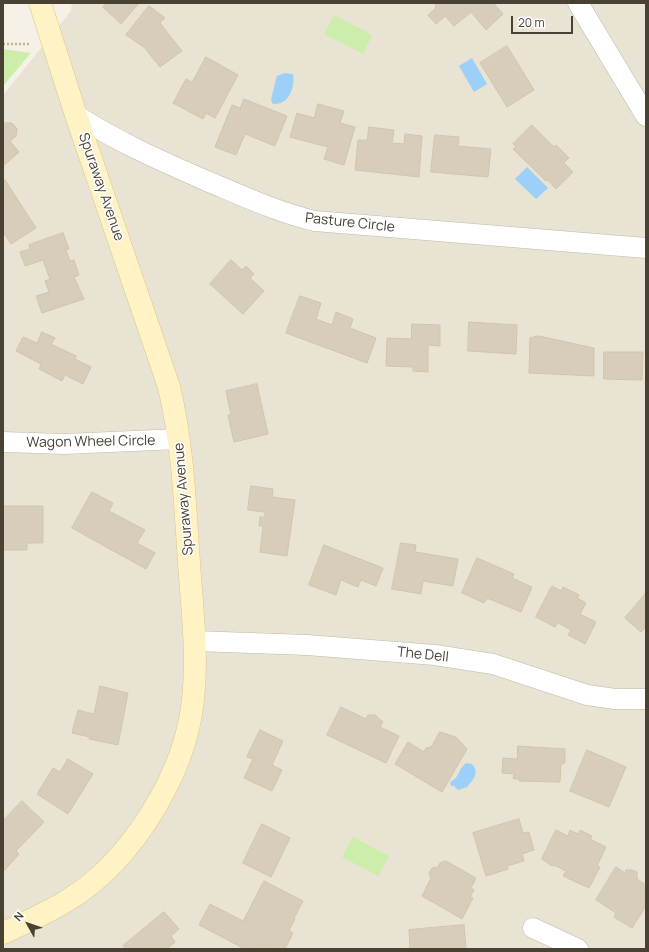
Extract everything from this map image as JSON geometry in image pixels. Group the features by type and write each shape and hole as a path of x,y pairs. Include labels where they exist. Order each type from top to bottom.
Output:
{"street":[{"name":"Spuraway Avenue","path":"3,933 69,900 104,871 142,827 167,784 182,750 193,700 195,641 182,461 169,387 76,115 40,3"},
{"path":"578,3 646,116"},
{"name":"Pasture Circle","path":"76,115 103,132 152,158 259,204 315,221 646,248"},
{"name":"Wagon Wheel Circle","path":"3,442 65,444 179,439"},
{"name":"The Dell","path":"195,641 307,645 435,655 493,664 588,695 646,699"},
{"path":"533,928 578,949"}],"shaded area":[{"path":"72,3 646,3 646,949 3,949 3,95 71,11"}],"green space":[{"path":"334,15 372,35 363,54 324,34"},
{"path":"3,49 31,53 3,86"},
{"path":"353,837 389,856 378,876 342,857"}],"water":[{"path":"472,58 487,84 474,92 459,66"},
{"path":"284,73 293,74 292,90 287,99 283,102 273,104 271,100 277,76"},
{"path":"527,167 548,188 536,199 515,179"},
{"path":"466,763 472,764 476,773 467,787 458,790 454,786 451,786 450,782 455,779 463,765"}],"building":[{"path":"107,3 139,3 121,24 103,7"},
{"path":"437,3 493,3 503,14 486,30 471,12 454,26 445,16 436,24 428,15 436,8 435,5"},
{"path":"149,6 165,18 160,23 182,51 160,67 144,47 126,35"},
{"path":"507,46 534,90 507,107 480,63"},
{"path":"206,57 238,75 215,118 206,113 203,119 173,103 186,79 192,82"},
{"path":"244,99 287,116 275,146 245,134 236,155 215,147 232,105 240,108"},
{"path":"318,104 344,111 340,123 355,127 344,165 324,159 328,147 290,137 297,113 314,118"},
{"path":"12,123 17,129 16,136 10,141 19,152 3,166 3,124"},
{"path":"532,125 554,147 556,145 569,158 564,163 573,172 556,189 513,149 516,146 513,144"},
{"path":"369,127 394,130 392,143 404,144 405,134 422,136 419,177 355,170 358,140 367,140"},
{"path":"435,135 459,137 458,146 491,149 488,177 431,172"},
{"path":"5,180 36,228 11,244 3,232 3,181"},
{"path":"63,233 69,249 66,250 70,261 74,260 79,275 74,277 84,299 42,313 36,296 49,292 45,281 50,279 43,260 25,266 20,252 30,249 29,245"},
{"path":"231,260 242,270 246,266 254,274 250,278 264,291 243,314 210,284"},
{"path":"300,296 321,303 316,319 332,325 336,312 353,319 350,328 376,338 367,363 286,333"},
{"path":"469,322 517,325 516,354 468,351"},
{"path":"412,324 440,325 440,346 428,345 428,372 413,371 413,367 386,366 387,338 411,339"},
{"path":"42,332 55,338 51,344 76,356 75,359 91,367 83,384 65,375 62,381 39,369 41,364 16,351 23,337 37,343"},
{"path":"539,336 594,348 594,376 529,373 530,338"},
{"path":"604,352 643,352 642,380 604,379"},
{"path":"257,384 268,434 234,442 228,415 231,415 226,391"},
{"path":"251,486 273,489 272,497 295,500 287,556 260,552 263,526 259,526 260,517 265,517 265,512 248,510"},
{"path":"92,492 113,503 109,511 145,530 137,543 155,553 146,569 72,528"},
{"path":"3,506 43,506 43,543 27,543 27,550 3,550"},
{"path":"401,543 416,545 415,552 458,559 453,586 423,581 421,594 392,589"},
{"path":"324,545 383,568 376,586 361,580 358,587 341,580 336,595 309,585"},
{"path":"477,558 514,574 512,578 532,587 521,612 487,598 484,603 462,593"},
{"path":"552,586 561,591 563,587 579,595 577,598 586,603 580,614 596,622 585,644 568,635 571,630 558,623 555,627 536,617"},
{"path":"646,593 646,627 641,632 625,618"},
{"path":"100,686 128,693 118,745 89,739 90,737 72,733 78,710 94,714"},
{"path":"341,707 366,719 368,715 375,715 383,722 380,727 399,736 386,763 327,735"},
{"path":"260,730 283,741 272,765 282,770 272,791 244,778 253,759 247,757"},
{"path":"440,732 456,737 467,749 442,792 395,764 408,742 424,752 426,748 431,747"},
{"path":"518,746 565,749 565,763 561,764 560,782 519,781 519,779 513,779 514,774 502,773 503,758 517,759"},
{"path":"587,750 626,767 609,807 570,791"},
{"path":"68,759 93,774 68,814 37,794 53,768 60,772"},
{"path":"22,801 44,822 16,851 19,854 3,872 3,821"},
{"path":"519,819 523,833 529,832 534,850 522,854 524,861 507,866 508,869 486,876 473,833"},
{"path":"262,824 290,838 271,877 243,863"},
{"path":"556,830 568,836 570,830 578,834 580,830 592,836 590,839 606,847 597,866 600,867 589,888 563,876 566,871 554,865 552,866 542,859"},
{"path":"446,861 476,878 471,888 474,890 470,897 473,898 462,919 422,896 431,878 429,873 432,868 438,867 440,863"},
{"path":"616,867 625,873 626,870 637,872 637,879 646,885 646,906 632,928 614,917 616,913 596,900"},
{"path":"264,881 303,901 289,930 293,933 285,949 269,949 263,946 262,949 245,949 199,925 210,904 243,921"},
{"path":"164,912 179,929 171,936 175,942 167,949 126,949 123,946"},
{"path":"464,925 466,949 410,949 409,930"}]}
